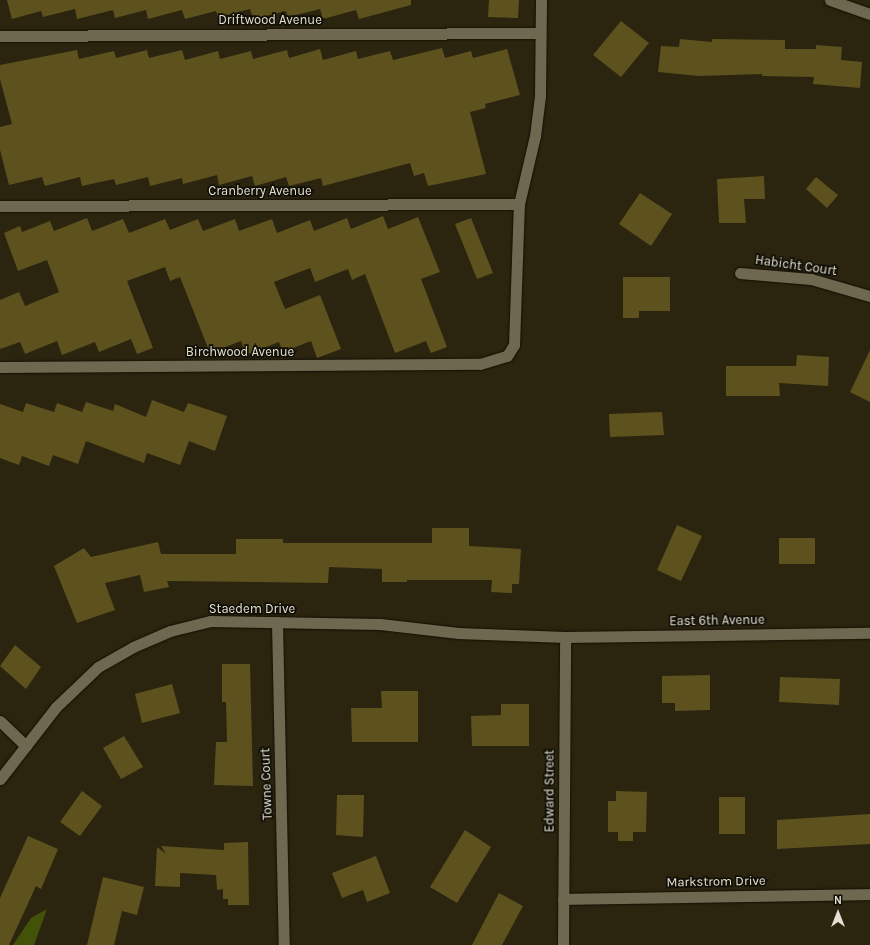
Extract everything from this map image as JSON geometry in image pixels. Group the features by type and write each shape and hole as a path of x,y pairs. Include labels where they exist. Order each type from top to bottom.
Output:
{"street":[{"name":"Birchwood Avenue","path":"0,367 480,364 507,356 514,345 519,204 535,136 540,96 541,0"},
{"path":"830,0 870,14"},
{"name":"Driftwood Avenue","path":"0,36 540,33"},
{"name":"Cranberry Avenue","path":"0,206 519,204"},
{"name":"Habicht Court","path":"740,273 812,279 870,296"},
{"name":"Staedem Drive","path":"0,779 56,707 98,667 133,646 170,631 210,621 277,622 380,624 458,633 565,637"},
{"name":"Towne Court","path":"277,622 284,945"},
{"name":"East 6th Avenue","path":"565,637 870,633"},
{"name":"Edward Street","path":"563,945 565,637"},
{"path":"0,721 26,746"},
{"name":"Markstrom Drive","path":"563,898 870,894"}],"green space":[{"path":"47,909 34,945 13,945 31,918"}],"building":[{"path":"7,0 411,0 411,5 359,19 356,10 323,19 320,9 288,17 286,11 253,19 250,9 218,17 216,11 185,19 182,10 148,19 146,10 115,18 113,10 77,19 75,9 43,17 41,11 12,19"},
{"path":"489,0 519,0 518,18 488,17"},
{"path":"621,21 649,43 621,77 593,55"},
{"path":"680,39 712,42 712,39 785,40 785,49 816,49 816,45 842,47 841,60 862,62 860,88 813,84 814,77 762,76 762,74 699,76 658,72 661,46 679,47"},
{"path":"442,48 445,58 471,51 473,58 507,49 520,95 485,104 486,108 470,112 486,174 428,186 424,173 414,176 410,163 323,186 321,178 289,186 286,177 255,186 252,176 219,185 217,175 183,184 182,178 150,186 148,177 116,185 114,179 82,186 80,177 45,186 42,177 9,185 0,150 0,127 12,124 0,79 0,65 77,50 79,59 114,51 116,58 147,50 149,58 182,50 185,60 218,51 220,59 251,51 253,59 287,50 289,58 320,49 323,60 356,51 358,59 390,51 393,60"},
{"path":"764,176 765,199 744,199 746,223 719,223 717,179"},
{"path":"816,177 838,195 827,208 806,189"},
{"path":"640,193 672,214 651,246 619,224"},
{"path":"383,216 388,229 418,217 440,272 421,279 447,347 431,353 426,341 395,353 365,274 352,280 348,269 315,282 310,268 274,282 285,309 320,295 341,349 317,358 311,341 283,352 279,342 246,355 241,341 210,353 180,277 170,281 165,267 127,281 153,348 137,354 131,339 99,352 95,342 62,355 57,341 25,354 20,342 0,349 0,300 19,292 25,306 59,292 47,260 18,271 4,233 20,226 22,232 50,221 54,231 87,218 92,231 123,219 129,233 165,219 170,230 198,219 203,231 235,219 239,231 272,219 277,233 310,220 314,231 347,218 351,229"},
{"path":"471,218 493,273 477,279 455,224"},
{"path":"623,277 670,277 670,311 639,311 639,318 623,318"},
{"path":"870,350 870,402 850,392"},
{"path":"797,355 829,357 828,386 779,383 780,396 726,396 726,366 796,366"},
{"path":"152,400 184,412 188,403 227,416 215,451 189,441 180,465 147,453 144,463 86,441 78,464 53,455 49,466 22,456 19,465 0,458 0,404 23,412 26,403 54,412 57,403 82,412 86,402 113,411 115,404 146,417"},
{"path":"662,412 664,435 610,437 609,414"},
{"path":"677,525 702,536 681,581 657,570"},
{"path":"432,528 469,528 469,546 521,549 519,584 512,584 512,593 491,592 492,580 407,580 407,582 382,582 382,569 329,567 328,583 167,581 169,587 144,592 140,575 105,583 115,610 77,623 54,566 84,548 91,557 158,542 161,554 236,554 236,539 283,539 283,543 432,543"},
{"path":"779,538 815,538 815,564 779,564"},
{"path":"15,645 41,667 26,689 0,666"},
{"path":"222,664 250,664 253,786 214,785 216,742 227,742 226,702 222,702"},
{"path":"710,675 710,710 675,711 675,703 662,703 662,676"},
{"path":"780,677 840,679 839,705 779,702"},
{"path":"172,684 180,713 142,723 135,694"},
{"path":"381,691 418,691 418,742 352,742 351,708 382,708"},
{"path":"501,704 529,704 529,746 472,746 471,716 501,715"},
{"path":"124,736 143,767 121,779 103,748"},
{"path":"82,791 102,806 80,836 60,822"},
{"path":"616,791 647,792 646,832 633,832 633,841 618,841 618,832 608,832 608,801 616,801"},
{"path":"337,795 364,795 363,837 336,835"},
{"path":"719,797 745,797 745,834 719,834"},
{"path":"870,814 870,844 777,849 777,820"},
{"path":"465,830 491,847 457,903 430,887"},
{"path":"28,836 58,849 41,889 36,886 9,945 0,945 0,898"},
{"path":"248,842 249,905 228,905 228,899 223,899 223,889 217,890 216,875 180,873 180,887 155,886 157,847 166,854 161,846 224,850 224,843"},
{"path":"376,856 390,893 367,902 363,890 342,898 332,873"},
{"path":"103,877 144,887 137,915 122,911 114,945 87,945"},
{"path":"499,893 523,906 502,945 472,945"}]}
